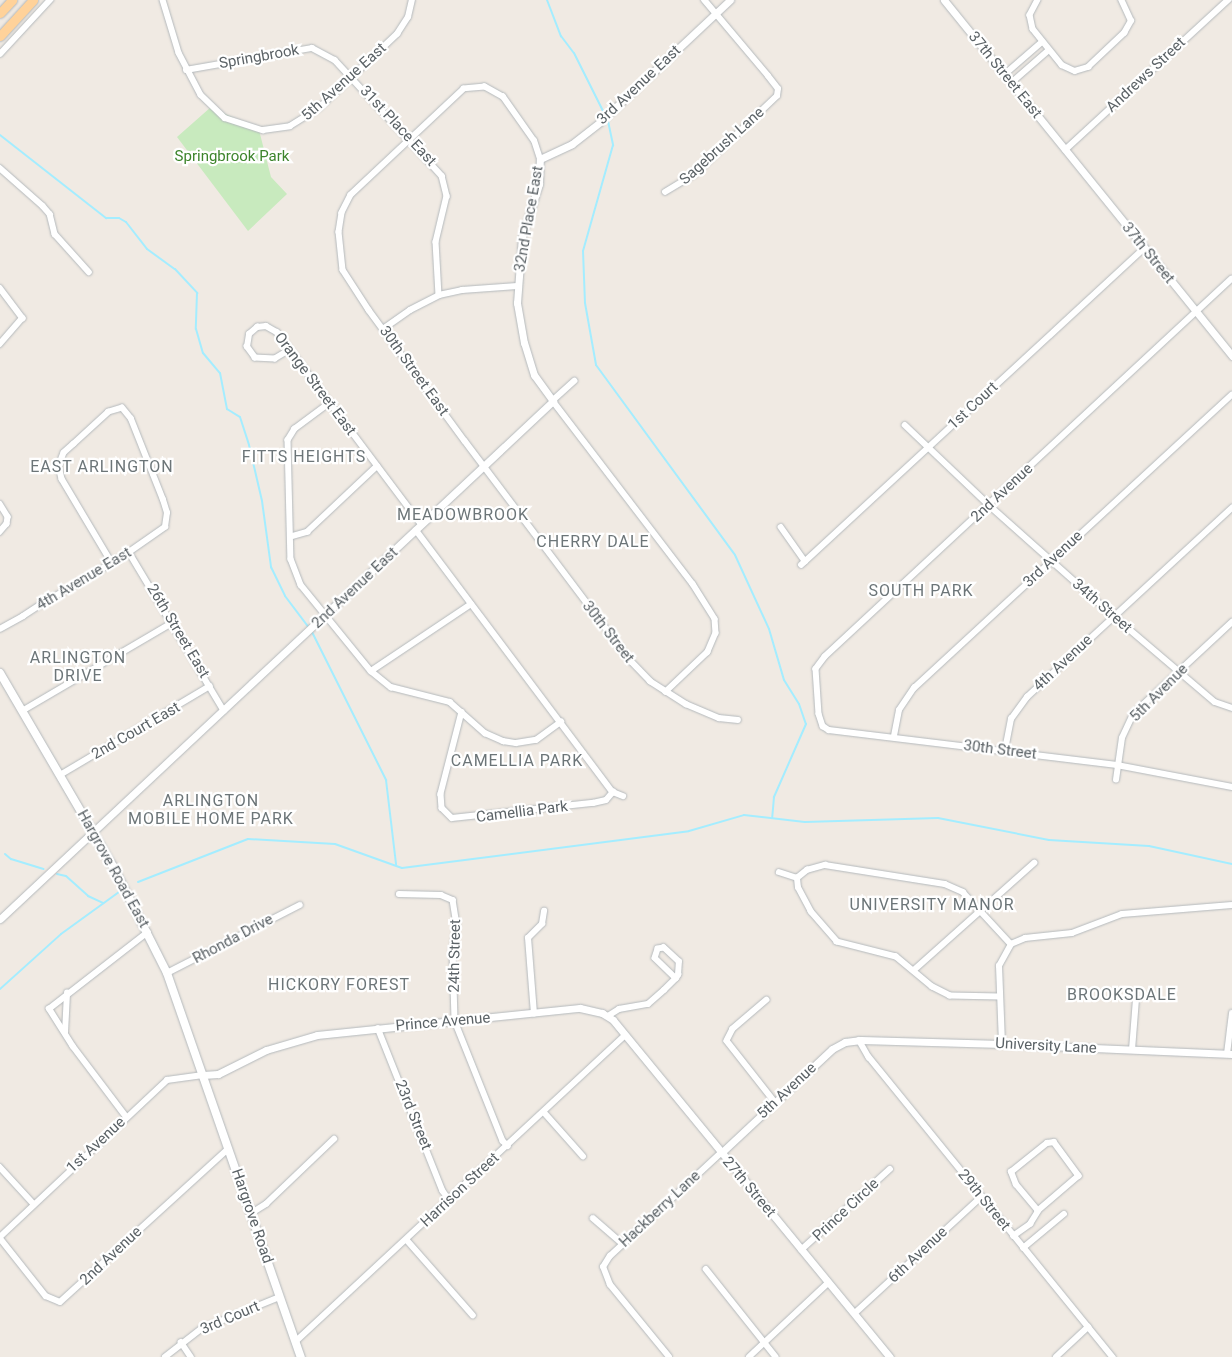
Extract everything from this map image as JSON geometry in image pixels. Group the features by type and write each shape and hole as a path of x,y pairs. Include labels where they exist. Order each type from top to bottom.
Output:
{"highway":[{"path":"0,13 12,0"},
{"path":"1,34 33,0"}],"main road":[{"name":"Hargrove Road East","path":"0,673 94,834 148,932 167,973 203,1075"},
{"name":"Hargrove Road","path":"203,1075 301,1357"}],"street":[{"path":"0,54 50,0"},
{"path":"163,0 186,70"},
{"name":"5th Avenue East","path":"186,70 209,106 237,124 263,130 290,126 308,117 392,39 405,23 412,0"},
{"path":"704,0 715,13"},
{"name":"3rd Avenue East","path":"540,159 572,144 601,122 730,0"},
{"name":"37th Street East","path":"944,0 1065,150"},
{"path":"1038,0 1030,22 1049,50 1069,69 1076,71 1088,66 1124,33 1131,21 1121,0"},
{"name":"Andrews Street","path":"1065,150 1228,0"},
{"name":"Sagebrush Lane","path":"665,192 695,174 777,96 778,89 715,13"},
{"path":"1,34 11,43"},
{"path":"1004,74 1042,42"},
{"name":"Springbrook","path":"186,70 312,48 330,55 352,77"},
{"path":"1011,83 1049,50"},
{"name":"31st Place East","path":"352,77 438,170 446,189 436,242 439,295"},
{"name":"32nd Place East","path":"409,138 458,92 478,86 502,97 534,140 540,159 538,184 522,237 518,286 519,317 530,363 538,382 553,401"},
{"name":"30th Street East","path":"409,138 352,195 342,213 338,232 340,256 346,276 511,502"},
{"name":"37th Street","path":"1065,150 1232,356"},
{"path":"0,168 50,214 55,234 89,272"},
{"name":"1st Court","path":"781,527 803,563 1144,248"},
{"name":"2nd Avenue","path":"823,726 818,708 816,675 820,662 1232,279"},
{"path":"383,329 422,302 439,295 462,290 518,286"},
{"path":"0,288 23,318 0,344"},
{"name":"Orange Street East","path":"290,350 275,359 255,358 247,347 247,341 257,327 272,328 290,350 377,466 471,604 561,722"},
{"name":"2nd Avenue East","path":"0,919 94,834 575,381"},
{"name":"3rd Avenue","path":"894,736 899,710 909,693 1232,395"},
{"path":"553,401 609,472 709,607 715,619 716,633 704,657 666,692"},
{"path":"330,403 295,429 288,440 294,573 371,671 391,687 444,699 485,733 510,742 536,740 561,722 613,792 623,796"},
{"name":"4th Avenue East","path":"0,629 112,563 130,552 165,527 167,513 154,475 131,419 127,412 118,408 109,412 64,453 59,466 62,479 112,563"},
{"name":"34th Street","path":"905,425 989,505 1114,616 1215,702 1232,708"},
{"path":"293,536 307,532 377,466"},
{"name":"30th Street","path":"511,502 615,642 640,672 666,692 719,718 738,720"},
{"path":"0,504 8,517 7,524 0,532"},
{"name":"4th Avenue","path":"1005,750 1009,725 1022,702 1232,508"},
{"name":"26th Street East","path":"130,552 224,711"},
{"path":"371,671 471,604"},
{"name":"5th Avenue","path":"1116,780 1124,732 1133,714 1232,622"},
{"path":"22,711 172,623"},
{"name":"2nd Court East","path":"60,775 210,686"},
{"name":"Camellia Park","path":"462,712 442,794 442,808 452,818 593,803 606,800 613,792"},
{"name":"30th Street","path":"823,726 1117,765 1232,787"},
{"path":"914,970 1034,863"},
{"path":"779,872 797,878 819,866 945,884 963,892 981,909 1011,944"},
{"path":"797,878 798,888 811,912 832,938 850,947 896,957 914,970 932,987 950,996 1000,997"},
{"name":"24th Street","path":"399,894 441,895 453,900 457,926 453,952 455,1021 503,1141 508,1146"},
{"name":"Rhonda Drive","path":"167,973 300,904"},
{"path":"1002,1044 999,966 1011,944 1025,938 1072,933 1122,914 1232,905"},
{"path":"534,1014 528,938 542,924 544,911"},
{"path":"126,1117 49,1009 67,993 148,932"},
{"path":"608,1016 619,1009 648,1004 676,978 680,969 679,962 664,948 658,949 655,958 676,978"},
{"path":"65,1033 67,993"},
{"path":"1132,1050 1136,999"},
{"path":"768,1000 733,1029 727,1041 775,1102"},
{"name":"Prince Avenue","path":"203,1075 229,1070 266,1050 297,1040 378,1028 580,1008 608,1016"},
{"path":"1230,1054 1232,1013"},
{"name":"27th Street","path":"608,1016 623,1037 890,1357"},
{"name":"23rd Street","path":"378,1028 443,1191 450,1201"},
{"name":"Harrison Street","path":"296,1342 450,1201 623,1037"},
{"name":"5th Avenue","path":"721,1153 832,1049 859,1040"},
{"name":"University Lane","path":"859,1040 1230,1054"},
{"name":"29th Street","path":"859,1040 869,1057 1113,1357"},
{"name":"1st Avenue","path":"0,1238 33,1203 167,1080 203,1075"},
{"path":"544,1112 583,1156"},
{"path":"250,1214 266,1204 334,1139"},
{"path":"1013,1236 1030,1224 1038,1211 1079,1176 1054,1142 1047,1144 1011,1172 1016,1185 1038,1211"},
{"name":"2nd Avenue","path":"0,1238 46,1296 60,1302 228,1149"},
{"name":"Hackberry Lane","path":"669,1357 610,1285 602,1267 623,1244 721,1153"},
{"path":"0,1166 33,1203"},
{"name":"Prince Circle","path":"802,1250 890,1169"},
{"name":"6th Avenue","path":"855,1313 982,1197"},
{"path":"1023,1248 1064,1214"},
{"path":"593,1218 623,1244"},
{"path":"407,1240 473,1315"},
{"path":"706,1269 776,1357"},
{"path":"749,1357 828,1283"},
{"name":"3rd Court","path":"165,1357 181,1342 211,1324 280,1298"},
{"path":"1056,1357 1088,1327"},
{"path":"181,1342 191,1357"}],"green space":[{"name":"Springbrook Park","path":"211,107 259,130 271,177 287,194 248,231 177,137"}],"waterway":[{"path":"547,0 561,36 574,53 608,121 613,145 583,251 585,303 596,365 735,555 769,629 784,680 799,704 806,724 774,797 772,818"},
{"path":"0,135 106,218 119,218 126,222 147,249 175,269 197,293 196,329 203,353 220,373 227,409 240,417 249,445 262,501 271,567 285,596 308,627"},
{"path":"311,630 386,780 396,864"},
{"path":"138,882 248,839 335,844 402,868 689,831 744,815 805,822 938,818 1049,840 1149,846 1232,864"},
{"path":"5,854 11,859 43,869"},
{"path":"57,874 66,876 88,896 103,903"},
{"path":"0,989 61,934 119,892"}],"district":[{"name":"FITTS HEIGHTS","path":"304,457"},
{"name":"EAST ARLINGTON","path":"102,467"},
{"name":"MEADOWBROOK","path":"463,515"},
{"name":"CHERRY DALE","path":"593,542"},
{"name":"SOUTH PARK","path":"921,591"},
{"name":"ARLINGTON DRIVE","path":"78,667"},
{"name":"CAMELLIA PARK","path":"517,761"},
{"name":"ARLINGTON MOBILE HOME PARK","path":"211,810"},
{"name":"UNIVERSITY MANOR","path":"932,905"},
{"name":"HICKORY FOREST","path":"339,985"},
{"name":"BROOKSDALE","path":"1122,995"}]}
